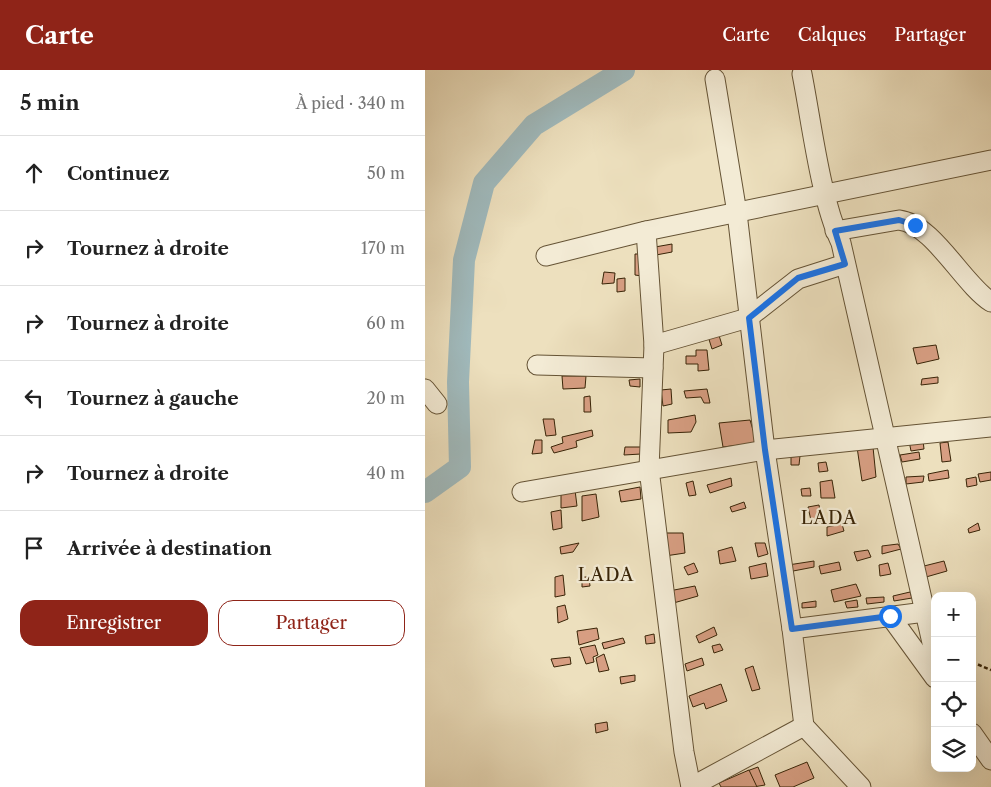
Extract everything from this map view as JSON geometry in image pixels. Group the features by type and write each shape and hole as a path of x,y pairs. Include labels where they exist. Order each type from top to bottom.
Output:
{"street":[{"path":"802,74 826,194 845,264 886,437 931,638"},
{"path":"715,79 737,212 765,450 792,629 804,726 861,787"},
{"path":"546,256 647,231 991,160"},
{"path":"835,231 899,220 907,221 928,238 991,302"},
{"path":"647,231 654,345 649,469 691,787 804,726"},
{"path":"654,345 749,318 798,278 845,264"},
{"path":"537,365 653,368"},
{"path":"425,389 437,404"},
{"path":"522,492 765,450 991,427"},
{"path":"792,629 925,612"},
{"path":"890,616 931,672"},
{"path":"976,738 991,760"}],"path":[{"path":"976,664 991,670"}],"building":[{"path":"672,244 672,252 656,255 655,247"},
{"path":"635,254 642,254 642,276 635,275"},
{"path":"604,272 615,273 614,283 602,284"},
{"path":"625,278 625,291 617,292 617,279"},
{"path":"717,329 722,345 712,349 707,333"},
{"path":"936,345 939,359 917,364 913,348"},
{"path":"696,350 707,350 709,370 698,371 698,364 686,364 686,356 696,356"},
{"path":"562,376 586,376 585,388 563,389"},
{"path":"938,377 938,383 921,385 922,379"},
{"path":"640,379 640,387 630,386 629,380"},
{"path":"671,389 672,404 663,406 661,390"},
{"path":"707,389 710,403 704,403 701,397 686,398 684,391"},
{"path":"590,396 591,412 584,412 584,397"},
{"path":"695,415 696,422 691,432 668,433 668,420"},
{"path":"543,419 554,419 556,435 546,436"},
{"path":"750,420 757,443 723,447 719,423"},
{"path":"592,430 593,436 576,441 577,447 554,453 551,447 563,443 562,437"},
{"path":"535,440 542,440 542,453 532,454"},
{"path":"923,440 924,449 911,451 909,441"},
{"path":"948,442 951,461 942,462 940,443"},
{"path":"625,447 641,447 641,454 624,455"},
{"path":"857,447 873,447 876,477 862,481"},
{"path":"919,452 920,459 902,462 900,455"},
{"path":"800,456 799,465 791,465 791,457"},
{"path":"826,462 828,471 819,472 818,463"},
{"path":"948,470 949,478 929,481 928,474"},
{"path":"991,472 991,480 980,482 978,474"},
{"path":"924,476 923,482 906,484 906,477"},
{"path":"976,477 977,485 967,487 966,479"},
{"path":"731,478 732,486 710,493 707,485"},
{"path":"832,480 835,498 821,498 820,482"},
{"path":"693,481 696,495 689,496 686,483"},
{"path":"640,487 641,499 621,502 619,491"},
{"path":"810,488 811,496 802,496 801,489"},
{"path":"575,490 577,506 561,508 561,492"},
{"path":"596,494 599,517 582,521 582,496"},
{"path":"744,502 746,508 732,512 730,507"},
{"path":"819,505 822,522 812,525 808,507"},
{"path":"561,510 562,528 553,530 551,512"},
{"path":"978,523 980,530 969,533 968,529"},
{"path":"842,524 844,531 827,536 827,527"},
{"path":"662,533 683,533 685,553 665,556"},
{"path":"579,543 573,552 561,554 560,547"},
{"path":"755,543 765,543 768,554 758,557"},
{"path":"898,544 901,549 882,554 882,546"},
{"path":"732,547 736,561 720,564 718,551"},
{"path":"868,550 871,557 857,561 854,552"},
{"path":"814,561 814,567 788,572 788,565"},
{"path":"944,561 947,571 926,577 924,566"},
{"path":"839,562 841,570 821,574 819,566"},
{"path":"694,563 698,572 688,575 684,567"},
{"path":"766,563 768,576 751,579 749,567"},
{"path":"888,563 891,574 880,576 879,565"},
{"path":"563,575 565,595 555,597 555,577"},
{"path":"582,577 589,577 590,586 582,587"},
{"path":"856,584 861,596 834,602 831,590"},
{"path":"695,586 698,596 670,604 669,591"},
{"path":"910,592 912,598 894,601 893,596"},
{"path":"884,597 884,602 867,604 866,598"},
{"path":"857,600 858,607 847,608 845,602"},
{"path":"816,601 816,607 802,608 802,603"},
{"path":"565,605 568,619 558,623 557,607"},
{"path":"714,627 717,635 699,643 696,636"},
{"path":"597,628 599,639 579,645 577,631"},
{"path":"654,634 655,643 646,644 645,636"},
{"path":"623,638 625,643 604,649 602,643"},
{"path":"720,644 723,650 714,653 712,646"},
{"path":"595,645 598,655 593,657 594,662 586,664 580,648"},
{"path":"604,654 609,670 599,672 596,658"},
{"path":"570,657 571,664 554,667 551,659"},
{"path":"702,658 704,665 687,671 685,664"},
{"path":"753,666 760,689 752,691 745,669"},
{"path":"635,675 635,681 621,684 620,677"},
{"path":"721,684 727,701 706,709 704,703 693,707 689,696"},
{"path":"607,722 608,730 596,733 595,724"},
{"path":"807,762 814,778 793,787 780,787 775,775"},
{"path":"758,767 765,785 753,787 747,771"},
{"path":"749,770 757,787 721,787 719,783"}],"waterway":[{"path":"425,492 460,467 458,382 464,260 484,183 534,125 624,70"}],"district":[{"name":"LADA","path":"829,518"},
{"name":"LADA","path":"606,575"}],"route":[{"path":"890,616 792,629 765,450 749,318 798,278 845,264 841,244 835,231 899,220 915,225"}]}
